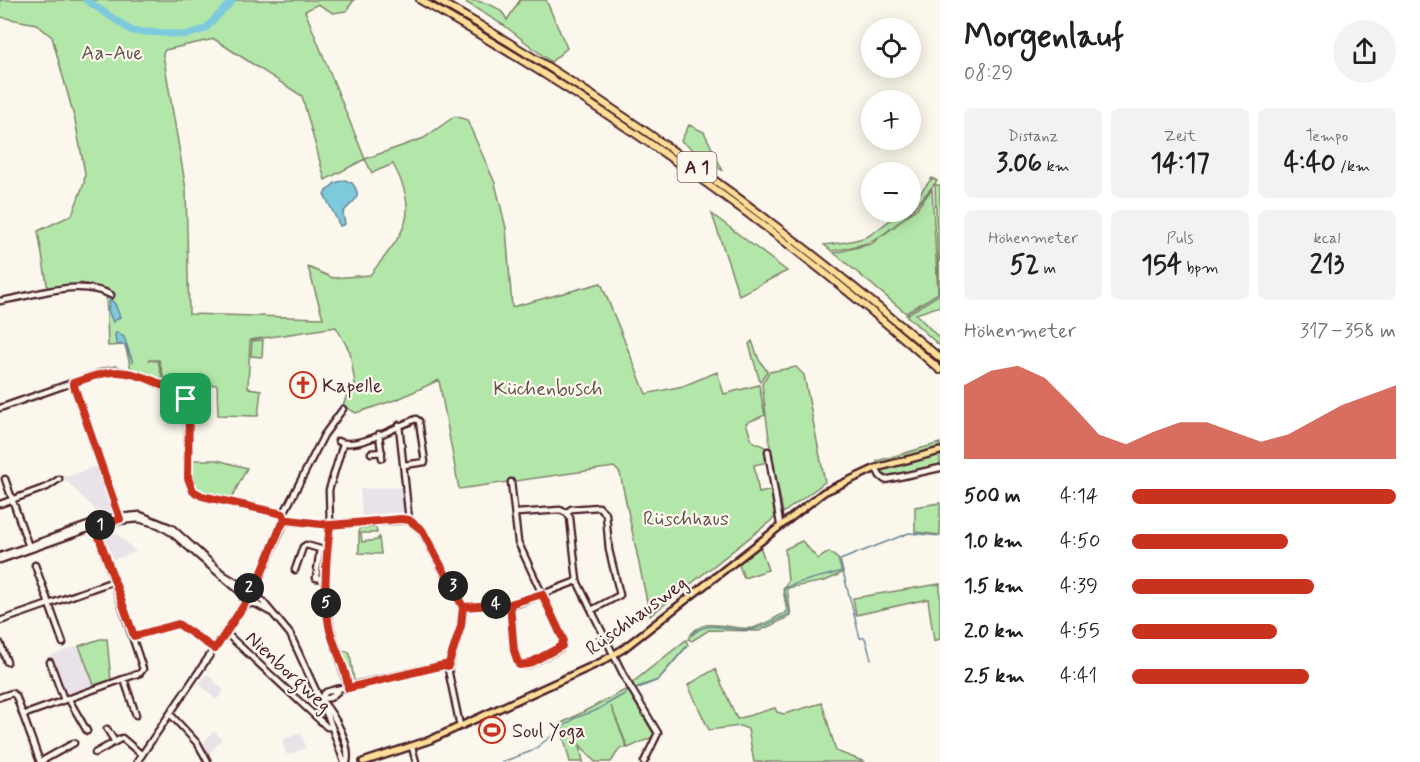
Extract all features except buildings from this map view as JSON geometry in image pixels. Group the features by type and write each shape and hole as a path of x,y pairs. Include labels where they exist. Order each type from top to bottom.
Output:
{"highway":[{"name":"A 1","path":"420,0 544,75 671,159 814,266 940,370"},
{"name":"A 1","path":"437,0 549,67 676,152 828,266 940,358"}],"main road":[{"name":"Rüschhausweg","path":"363,762 412,747 579,673 615,654 780,524 830,489 876,468 940,451"}],"street":[{"path":"0,301 73,288 101,290 111,295"},
{"path":"0,408 110,370 124,370 183,396 189,408 188,478 191,488 202,496 283,514"},
{"path":"73,383 120,517"},
{"path":"245,592 255,589 285,520 283,514 324,435 343,409"},
{"path":"338,441 343,444 355,442 417,419 425,462 404,465"},
{"path":"399,425 409,520"},
{"path":"379,434 382,458"},
{"path":"343,444 329,490 330,525 325,579 330,627 348,688"},
{"path":"768,451 780,524"},
{"path":"371,453 382,452"},
{"path":"876,468 885,480 940,468"},
{"path":"5,478 29,548"},
{"path":"0,504 47,487 59,479"},
{"path":"510,604 514,657 519,665 528,664 561,648 564,643 518,542 517,513 511,482"},
{"path":"567,513 571,509 599,507 606,514 609,550 620,595 592,610"},
{"path":"517,513 560,510 567,513 570,518 577,581 633,694 658,733 644,762"},
{"path":"0,558 120,517 147,520 167,529 245,592 246,602 137,762"},
{"path":"285,520 330,525 409,520 422,530 463,607 461,626 448,666 460,726"},
{"path":"23,715 124,679 143,669 134,636 95,525"},
{"path":"295,570 303,547 306,545 327,551"},
{"path":"320,549 316,578 325,579"},
{"path":"35,565 63,643"},
{"path":"0,621 114,581"},
{"path":"463,607 510,604 577,581"},
{"path":"255,589 290,634 346,762"},
{"path":"254,603 259,597"},
{"path":"246,602 254,603 272,613"},
{"path":"134,636 178,624 215,649"},
{"name":"Nienborgweg","path":"226,633 327,727 332,727"},
{"path":"0,644 7,662"},
{"path":"50,662 66,699 87,731"},
{"path":"320,699 326,692 444,665 448,666"},
{"path":"124,679 136,715"},
{"path":"0,697 12,693 16,696 40,762 74,743"},
{"path":"320,699 328,708 340,730 348,756 346,762"},
{"path":"171,715 198,744 208,762"},
{"path":"107,729 115,742"},
{"path":"95,753 122,738 142,755"},
{"path":"412,747 416,762"}],"shaded area":[{"path":"97,466 113,512 101,515 63,478"},
{"path":"403,487 404,512 362,516 360,489"},
{"path":"111,528 136,552 109,561 99,532"},
{"path":"78,646 95,687 64,697 50,656"},
{"path":"207,674 224,691 216,700 199,683"},
{"path":"214,731 222,739 209,754 202,744"},
{"path":"301,733 306,748 287,755 282,740"}],"green space":[{"path":"0,0 354,0 346,11 333,13 318,4 305,11 365,159 424,138 455,116 467,120 495,183 506,228 512,307 601,283 646,394 683,386 717,372 724,394 759,385 765,415 746,423 752,441 767,448 768,462 754,465 759,493 773,490 777,516 650,616 620,473 614,467 459,489 439,380 398,399 356,413 343,406 348,392 356,390 350,352 336,327 250,340 248,388 261,390 258,416 218,415 217,385 172,382 164,378 159,360 148,360 158,361 163,381 131,369 125,345 108,346 106,290 82,283 48,290 38,231 72,215 84,183 85,173 75,120 52,37 36,24 0,17","holes":["214,39 302,96 325,180 365,159 372,173 393,164 402,182 406,198 405,224 392,247 370,275 333,278 308,267 323,318 189,314 186,189 163,54 165,50"]},
{"path":"462,0 482,2 494,7 500,10 507,20 520,0 546,0 567,48 551,62 505,26"},
{"path":"689,125 704,132 723,171 681,141"},
{"path":"932,178 937,181 921,200 921,192"},
{"path":"935,185 940,185 939,293"},
{"path":"932,189 938,293 906,313 834,253 871,244 899,222 921,222 921,203"},
{"path":"712,214 787,271 739,295"},
{"path":"888,222 899,222 865,244 832,251 824,245 850,241 872,234"},
{"path":"940,294 940,306 916,314 940,339 940,346 906,315"},
{"path":"263,340 262,357 251,356 252,341"},
{"path":"752,341 759,360 767,371 760,382 749,344"},
{"path":"796,367 804,375 825,482 783,513 770,446 762,384 769,372"},
{"path":"940,443 940,465 887,478 877,461"},
{"path":"190,460 217,460 247,468 230,501 195,490 190,480"},
{"path":"940,503 940,535 915,532 915,507"},
{"path":"376,527 377,533 361,533 362,542 377,540 379,537 381,554 359,553 359,528"},
{"path":"802,541 818,559 829,552 838,559 842,573 825,581 787,588 791,616 759,631 709,630 692,641 688,639 701,626 753,628 787,612 783,589 788,581 785,549"},
{"path":"760,546 768,570 744,578 738,563"},
{"path":"940,584 940,639 934,641 928,599 856,615 853,598"},
{"path":"107,639 111,681 95,687 79,646"},
{"path":"686,640 688,645 658,680 635,688 632,683"},
{"path":"347,651 350,654 354,681 351,680 341,652"},
{"path":"715,669 737,719 775,708 777,712 784,714 822,703 836,751 865,762 754,762 748,729 740,726 709,730 688,685"},
{"path":"627,689 655,736 628,748 611,706 627,748 620,748 611,762 595,762 580,745 583,762 570,762 560,724"}],"water":[{"path":"345,180 352,183 357,197 343,213 345,224 340,226 324,194 335,183"},
{"path":"110,299 115,304 120,317 113,322 108,310"},
{"path":"117,332 124,337 133,363 125,345 116,344 115,334"}],"waterway":[{"path":"86,0 132,31 187,35 205,29 233,0"},
{"path":"871,659 865,638 860,638 840,560 909,533 940,536"},
{"path":"692,635 706,627 747,630 768,624 790,614 784,589 788,586 842,571"},
{"path":"636,689 658,680 686,647"},
{"path":"502,762 532,751 575,718 595,711 628,692"}],"place":[{"name":"Kapelle","path":"303,385"},
{"name":"Soul Yoga","path":"492,730"}],"route":[{"path":"186,399 144,377 124,370 102,372 73,383 120,519 95,526 134,636 178,624 215,649 246,602 243,597 244,592 249,588 255,589 285,520 290,520 330,525 401,519 409,520 422,530 463,607 510,604 542,594 563,639 564,643 561,648 524,666 519,665 514,657 510,604 501,604 463,607 461,626 448,666 444,665 348,688 336,650 327,609 325,579 330,525 285,520 283,514 202,496 193,491 188,478 189,408 186,399"}],"park label":[{"name":"Aa-Aue","path":"112,52"},
{"name":"Küchenbusch","path":"548,388"},
{"name":"Rüschhaus","path":"686,518"}]}
